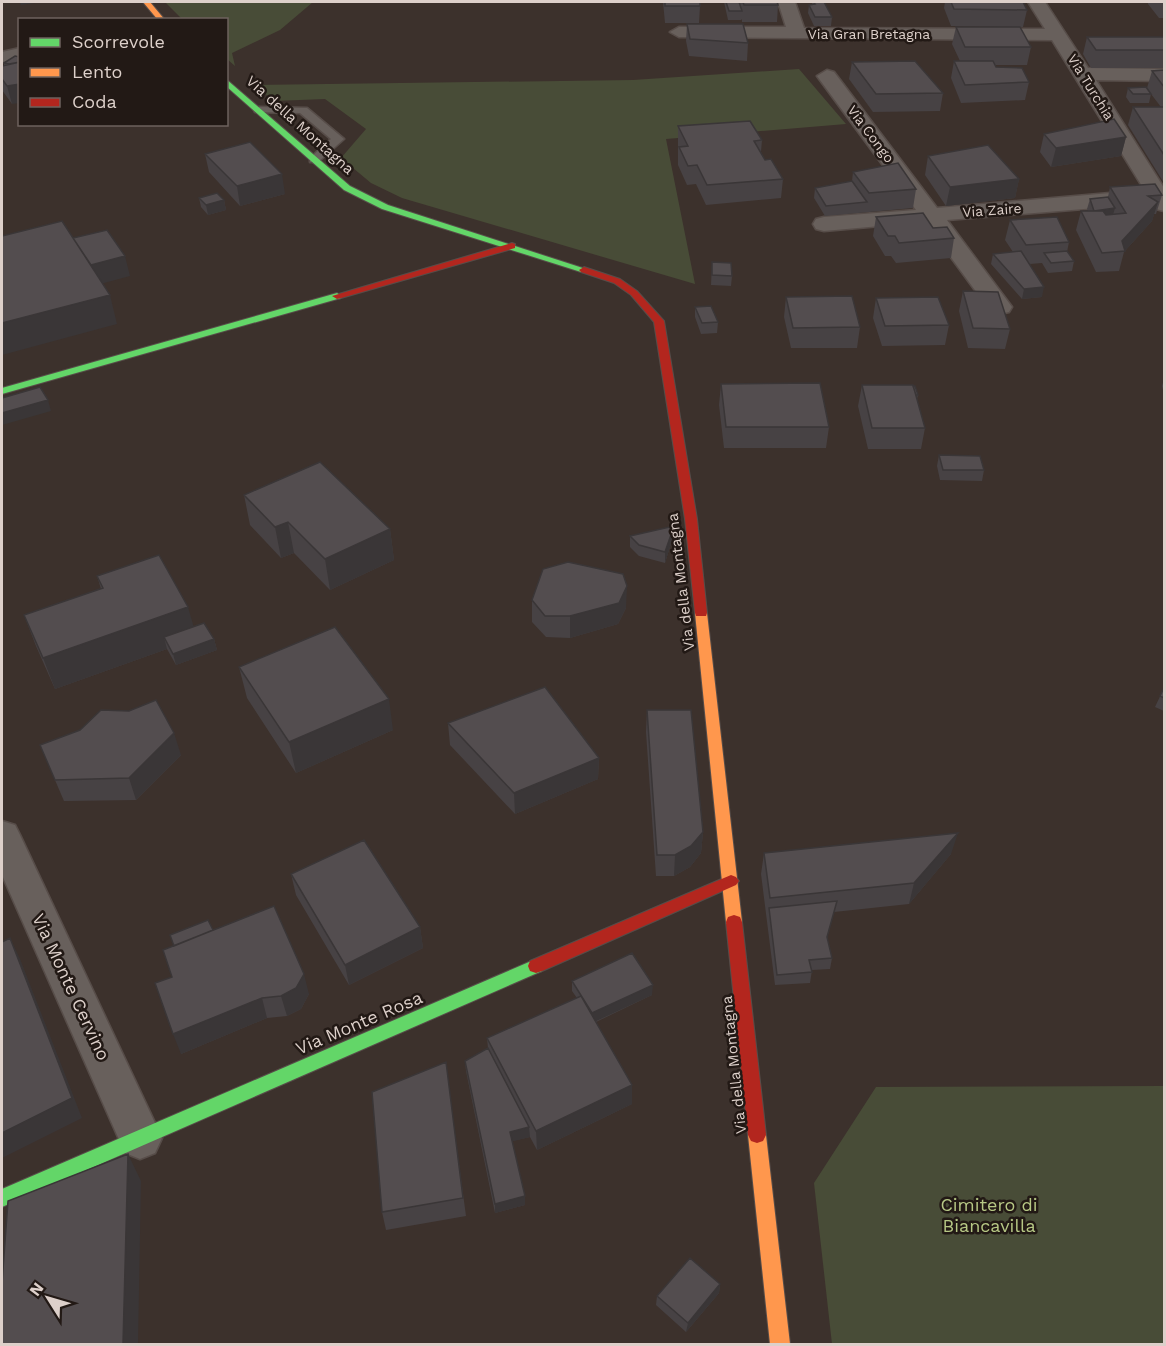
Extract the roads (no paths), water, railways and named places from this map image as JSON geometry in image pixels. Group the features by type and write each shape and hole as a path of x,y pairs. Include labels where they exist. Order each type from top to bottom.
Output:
{"street":[{"path":"147,2 160,18"},
{"path":"787,2 797,33"},
{"name":"Via Turchia","path":"1037,2 1162,200"},
{"name":"Via Gran Bretagna","path":"679,32 1059,35"},
{"path":"2,57 18,53"},
{"path":"1083,74 1164,75"},
{"name":"Via Congo","path":"827,76 1000,307"},
{"name":"Via della Montagna","path":"228,83 347,188 385,207 617,281 634,293 659,321 691,519 780,1344"},
{"path":"1111,118 1132,118"},
{"path":"1017,190 1032,207"},
{"name":"Via Zaire","path":"824,224 931,214 1162,200"},
{"path":"2,391 512,246"},
{"name":"Via Monte Cervino","path":"2,835 140,1138"},
{"name":"Via Monte Rosa","path":"2,1198 731,881"}],"lane":[{"path":"259,110 303,110 339,139 314,160"}],"park label":[{"name":"Cimitero di Biancavilla","path":"989,1215"}]}
